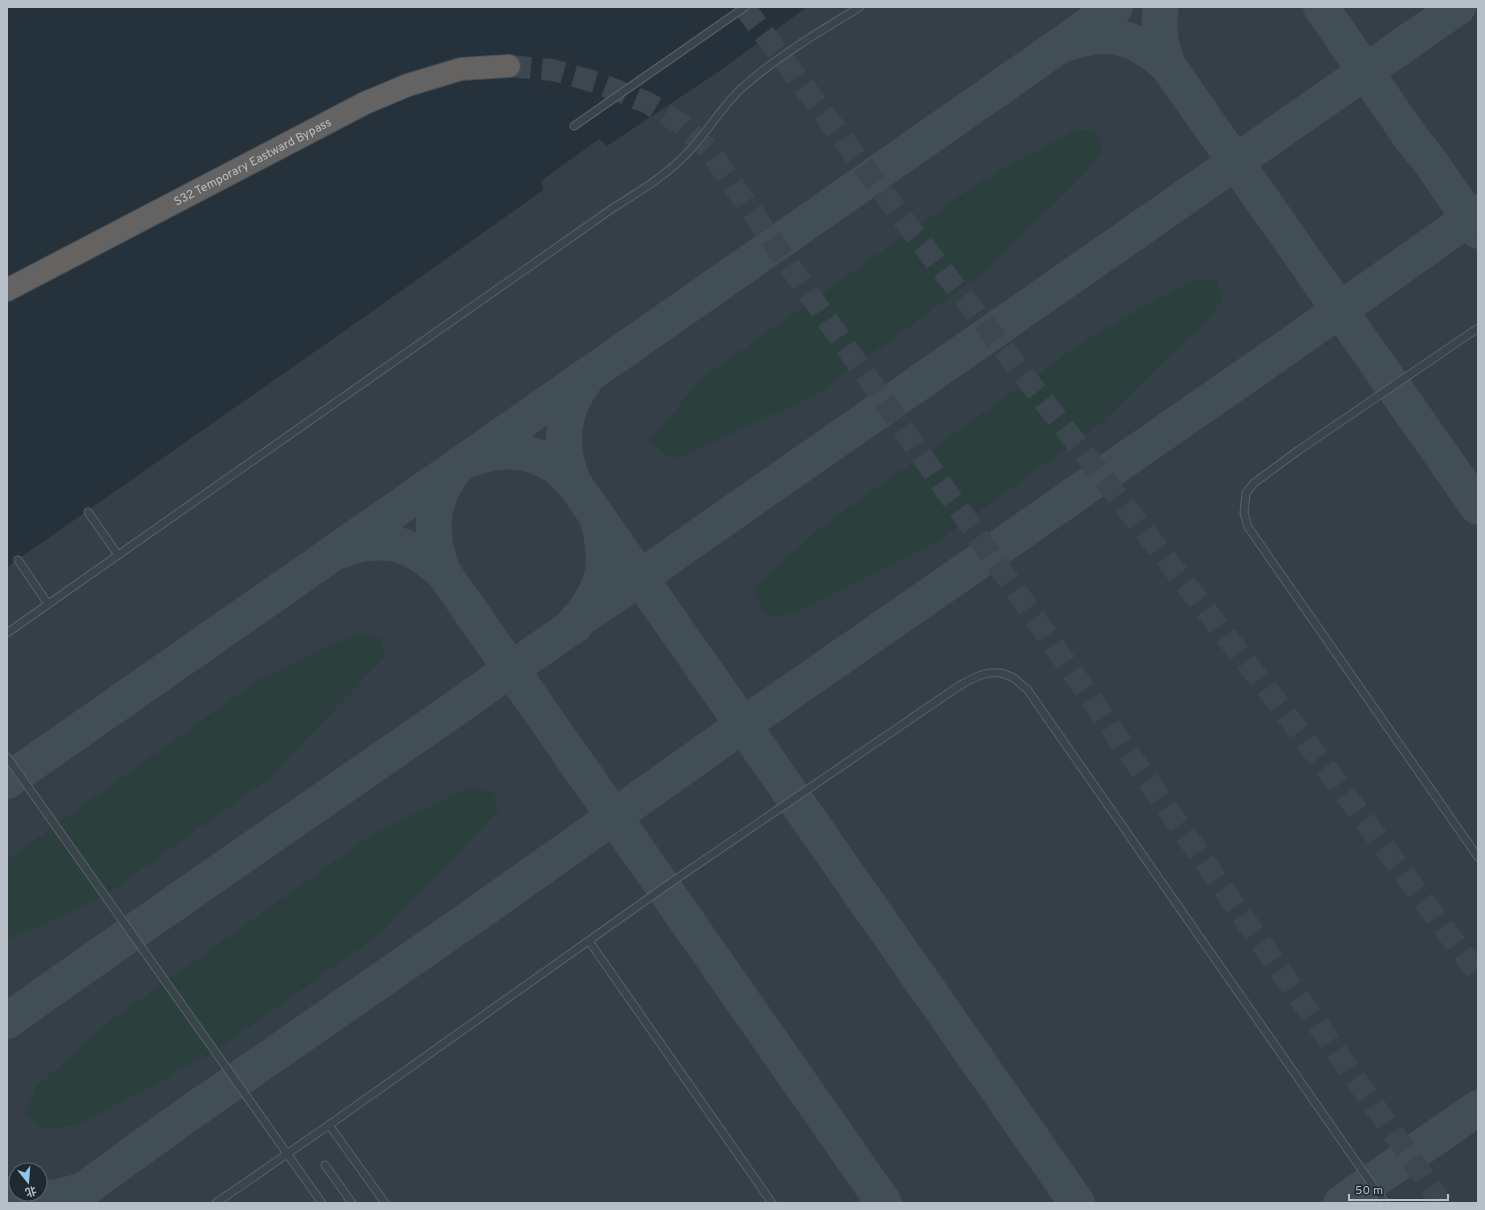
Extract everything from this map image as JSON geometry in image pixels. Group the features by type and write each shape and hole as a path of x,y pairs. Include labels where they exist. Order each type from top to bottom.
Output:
{"highway":[{"name":"S32 Temporary Eastward Bypass","path":"7,290 365,103 408,85 461,69 509,66"}],"lane":[{"path":"574,126 745,7"},
{"path":"7,633 613,208 652,183 678,162 693,147 724,107 742,87 811,37 860,7"},
{"path":"1478,328 1299,450 1254,483 1246,493 1244,513 1248,527 1478,856"},
{"path":"88,512 118,555"},
{"path":"18,560 48,604"},
{"path":"216,1203 774,812 959,686 978,675 995,672 1012,677 1027,689 1385,1203"},
{"path":"7,757 235,1082 322,1203"},
{"path":"589,941 772,1203"},
{"path":"329,1125 385,1203"},
{"path":"325,1165 352,1203"}],"shaded area":[{"path":"807,7 1478,7 1478,1203 7,1203 7,567 543,190 541,181 599,139 607,146 721,70"}],"green space":[{"path":"1076,130 1096,131 1103,149 1090,169 981,274 818,393 689,454 671,458 649,441 701,379 980,182"},
{"path":"1196,279 1216,281 1223,298 1209,318 1100,424 937,542 797,611 778,617 765,614 752,589 820,528 1099,331"},
{"path":"358,633 381,639 385,657 268,779 101,898 7,940 7,860 260,679"},
{"path":"471,787 494,793 498,811 381,933 214,1052 78,1125 44,1129 26,1114 36,1087 110,1021 373,834"}],"taxiway":[{"path":"7,781 1115,7"},
{"path":"1161,7 1159,22 1160,37 1168,66"},
{"path":"1321,7 1411,138 1429,160 1478,231"},
{"path":"7,1021 575,625 576,621 640,578 1458,7"},
{"path":"1068,43 1097,37 1110,36 1122,38 1145,48 1168,66 1478,507"},
{"path":"62,1203 83,1190 181,1119 472,917 743,725 1276,355 1478,212"},
{"path":"573,482 565,454 565,428 567,415 572,402 578,389 587,377"},
{"path":"474,458 496,452 518,452 529,454 550,463 573,482 1077,1203"},
{"path":"456,468 447,480 441,492 436,505 434,518 435,545 443,572 884,1203"},
{"path":"580,617 596,593 603,571 603,548 598,519"},
{"path":"342,550 368,543 377,542 395,544 404,546 416,552 443,572"},
{"path":"1341,1203 1478,1108"},
{"path":"7,1194 17,1197 45,1199 64,1196 83,1190"}],"tunnel":[{"path":"744,7 909,227 1277,702 1478,974"},
{"path":"509,66 553,70 598,83 648,103 681,124 709,150 1442,1203"}]}
